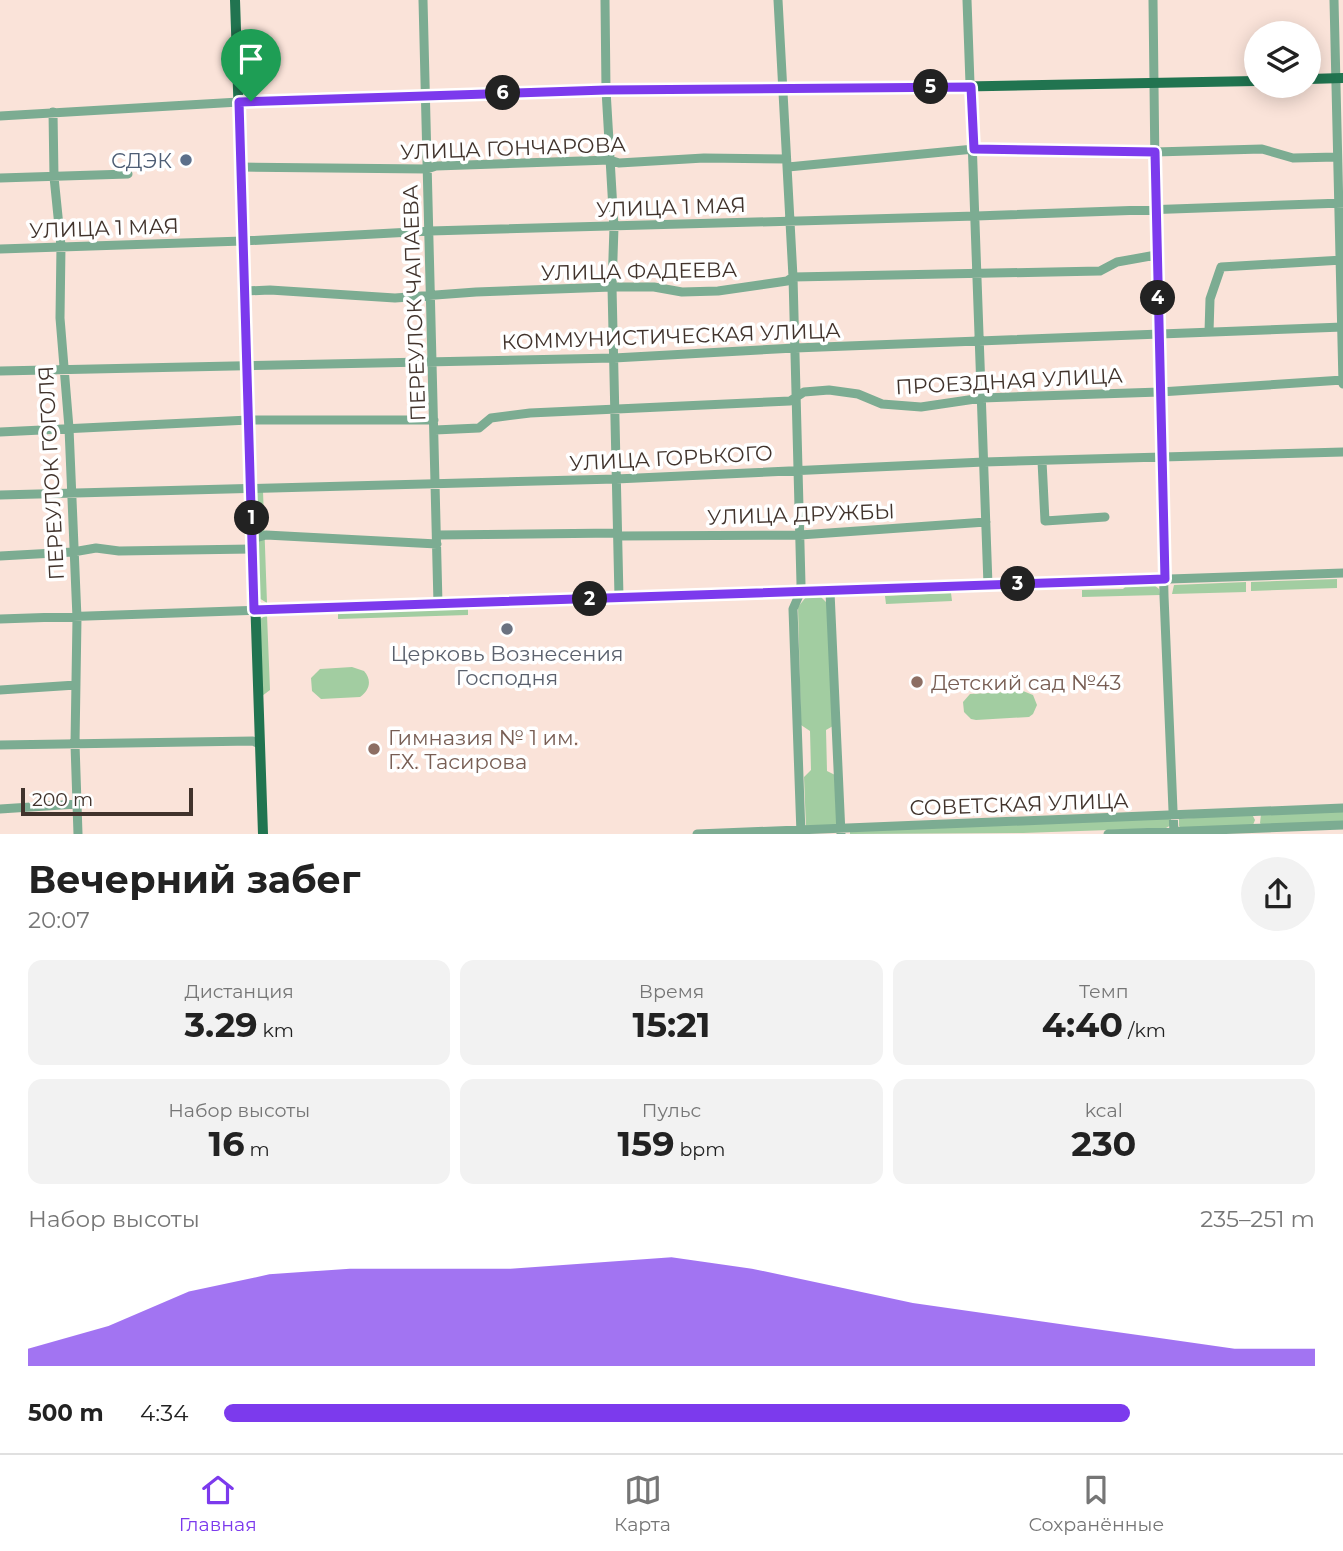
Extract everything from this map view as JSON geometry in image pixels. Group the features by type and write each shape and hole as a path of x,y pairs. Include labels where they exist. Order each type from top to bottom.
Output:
{"main road":[{"path":"235,0 263,834"},
{"path":"1321,79 1339,79"},
{"path":"239,102 606,90 783,90 1244,81"}],"street":[{"name":"ПЕРЕУЛОК ЧАПАЕВА","path":"423,0 439,604"},
{"path":"605,0 606,90 614,227 612,288 617,408 615,479 619,597"},
{"path":"778,0 797,397 800,593 793,609 801,832"},
{"path":"967,0 988,585"},
{"path":"1153,0 1156,255 1174,832"},
{"path":"1334,0 1339,79 1343,383"},
{"path":"0,116 239,102"},
{"name":"ПЕРЕУЛОК ГОГОЛЯ","path":"53,111 54,177 61,246 60,318 69,428 77,618 75,744 78,834"},
{"name":"УЛИЦА ГОНЧАРОВА","path":"241,167 428,169 436,166 610,160 619,163 704,158 787,163 974,149 1155,152 1262,149 1293,158 1339,151"},
{"path":"0,178 128,174"},
{"name":"УЛИЦА 1 МАЯ","path":"0,249 243,241 430,231 1341,203"},
{"name":"УЛИЦА ФАДЕЕВА","path":"245,291 270,290 395,298 476,292 654,286 682,292 718,291 788,281 793,277 1100,271 1117,262 1156,255"},
{"path":"1209,332 1210,299 1221,267 1341,260"},
{"name":"КОММУНИСТИЧЕСКАЯ УЛИЦА","path":"0,371 614,358 795,348 1342,327"},
{"name":"ПРОЕЗДНАЯ УЛИЦА","path":"435,430 479,428 491,418 530,412 790,401 804,392 828,390 858,394 882,404 921,407 982,398 1343,383"},
{"path":"0,432 249,420 434,420"},
{"name":"УЛИЦА ГОРЬКОГО","path":"0,495 615,479 984,462 1343,452"},
{"path":"1042,461 1045,521 1105,517"},
{"name":"УЛИЦА ДРУЖБЫ","path":"0,556 96,548 120,551 252,544 266,535 438,539 800,535 986,522"},
{"path":"0,619 1343,573"},
{"path":"830,592 841,831"},
{"path":"0,690 76,685"},
{"path":"0,745 216,741 253,741 258,744"},
{"path":"0,809 77,804"},
{"name":"СОВЕТСКАЯ УЛИЦА","path":"697,834 841,831 1343,808"},
{"name":"СОВЕТСКАЯ УЛИЦА","path":"1108,834 1343,825"}],"green space":[{"path":"263,491 267,603 259,598 256,495 257,492"},
{"path":"1337,579 1337,588 1251,591 1251,582"},
{"path":"1246,582 1246,592 1172,594 1174,585"},
{"path":"1154,585 1159,589 1160,595 1082,597 1082,590"},
{"path":"951,593 952,601 886,604 885,596"},
{"path":"806,597 821,597 828,604 833,726 826,730 827,771 835,775 837,826 806,827 804,777 811,770 810,731 801,725 798,607"},
{"path":"468,609 468,615 338,619 338,613"},
{"path":"267,615 270,690 262,696 260,619"},
{"path":"352,667 364,671 369,681 368,688 360,697 321,699 312,691 311,678 320,669"},
{"path":"1023,691 1033,695 1037,705 1029,717 976,720 964,712 963,702 970,694"},
{"path":"1343,810 1343,822 1262,826 1260,823 1261,814"},
{"path":"1252,814 1255,820 1253,825 1179,826 1179,819"},
{"path":"1171,818 1171,825 1166,828 1023,833 850,834 850,831"}],"place":[{"name":"СДЭК","path":"186,160"},
{"name":"Церковь Вознесения Господня","path":"507,629"},
{"name":"Детский сад №43","path":"917,682"},
{"name":"Гимназия № 1 им. Г.Х. Тасирова","path":"374,749"}],"route":[{"path":"971,87 974,149 1155,152 1165,579 254,610 239,102 251,101 606,90 971,87"}]}
